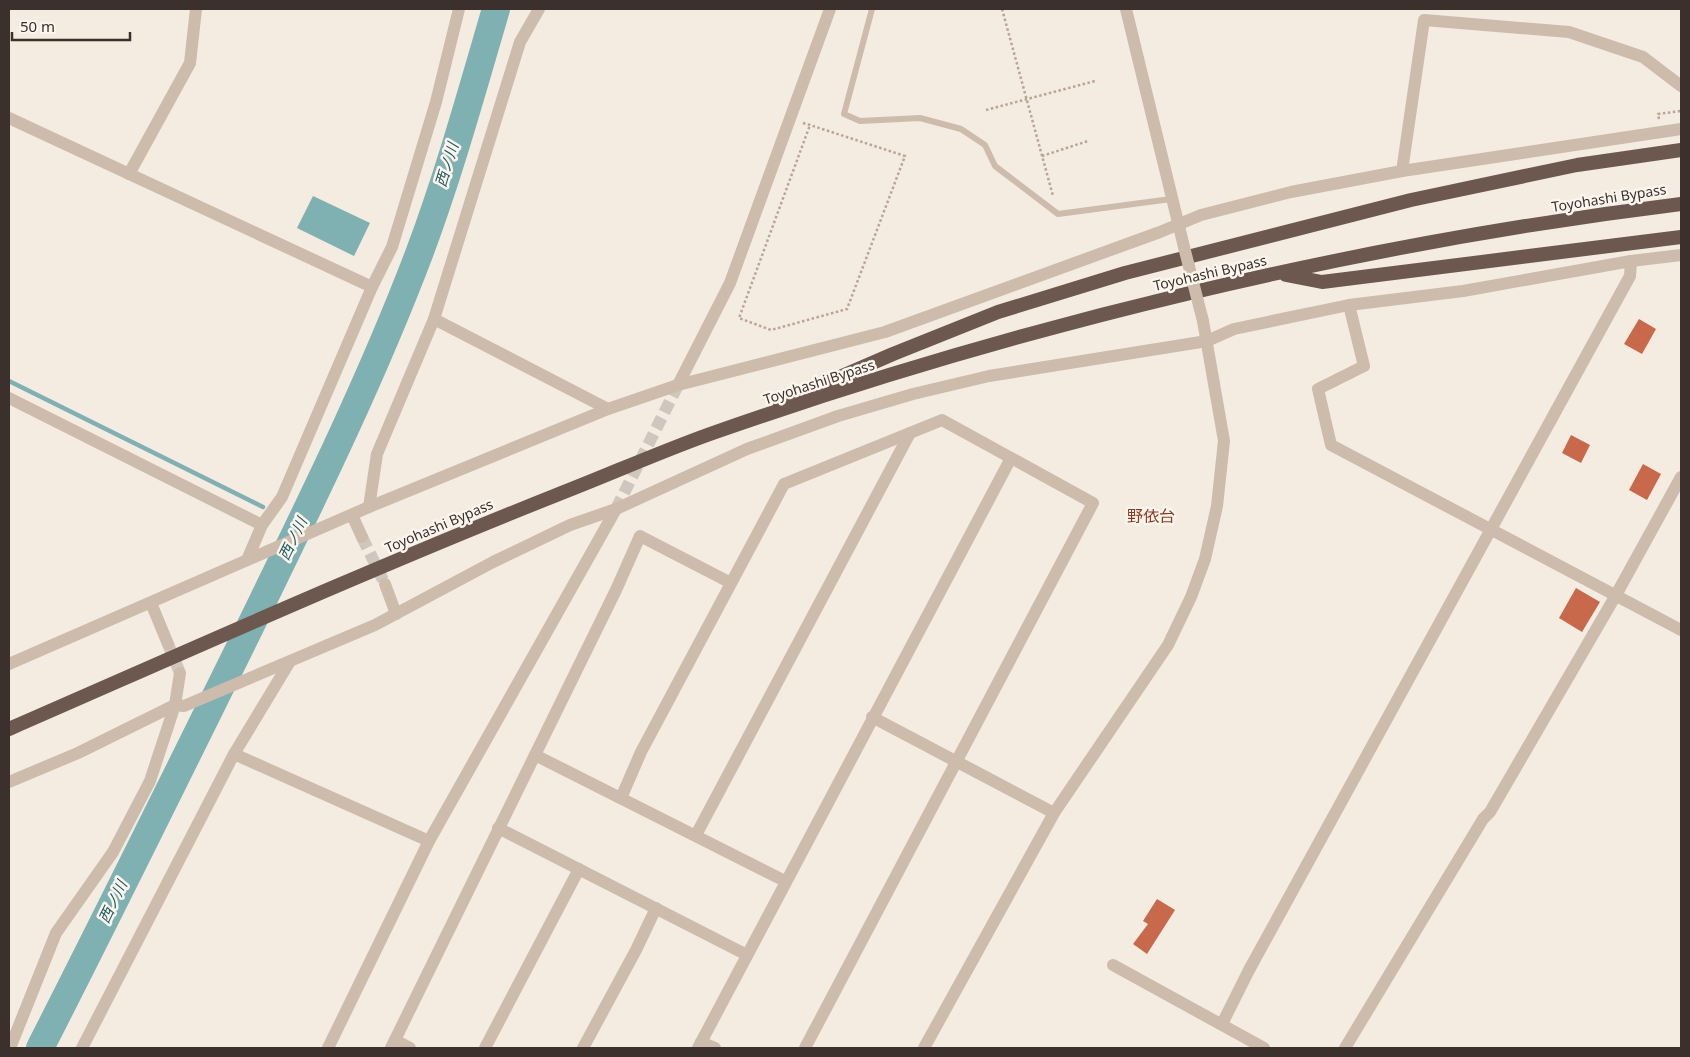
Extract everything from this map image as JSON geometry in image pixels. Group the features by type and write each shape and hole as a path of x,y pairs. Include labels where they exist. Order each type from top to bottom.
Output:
{"highway":[{"path":"708,435 893,354 998,312 1117,276 1411,200 1577,165 1681,150"},
{"name":"Toyohashi Bypass","path":"9,729 453,536 708,435 900,373 1093,317 1277,273 1441,241 1681,204"},
{"path":"1277,273 1322,282 1681,237"}],"street":[{"path":"130,174 190,63 196,9"},
{"path":"247,560 262,525 282,497 372,287 392,247 436,102 459,9"},
{"path":"369,507 377,454 434,319 520,42 539,9"},
{"path":"678,385 730,283 830,9"},
{"path":"924,1048 1054,813 1168,645 1191,597 1205,559 1217,506 1224,441 1203,320 1171,199 1126,9"},
{"path":"1402,171 1424,20 1569,32 1643,57 1681,86"},
{"path":"9,118 372,287"},
{"path":"10,663 369,507 608,409 678,385 885,332 1178,226 1201,215 1291,192 1402,171 1681,129"},
{"path":"9,782 78,753 180,706 277,668 396,614 493,562 570,524 616,509 747,449 838,416 913,394 990,376 1207,342 1234,329 1349,305 1463,291 1630,261 1681,255"},
{"path":"1222,1024 1490,528 1630,276 1630,261"},
{"path":"1349,305 1364,366 1318,389 1331,445 1681,630"},
{"path":"434,319 608,409"},
{"path":"9,398 262,525"},
{"path":"621,798 641,752 784,484 942,420 1093,503 805,1048"},
{"path":"696,835 910,433"},
{"path":"715,1048 700,1045 785,880 1011,458"},
{"path":"1345,1048 1483,819 1490,812 1616,595 1681,477"},
{"path":"328,1048 429,841 616,509"},
{"path":"352,515 362,537"},
{"path":"410,1048 392,1044 535,755 640,536 731,583"},
{"path":"385,584 396,614"},
{"path":"152,602 168,644"},
{"path":"82,1048 234,754 289,662"},
{"path":"10,1048 56,933 113,852 150,781 180,706 180,673"},
{"path":"872,717 958,760 1054,813"},
{"path":"234,754 429,841"},
{"path":"535,755 785,880"},
{"path":"498,828 747,955"},
{"path":"485,1048 579,869"},
{"path":"583,1048 636,950 656,908"},
{"path":"1113,965 1264,1048"}],"lane":[{"path":"872,9 844,114 860,121 920,118 961,128 985,145 996,166 1058,214 1171,199"}],"path":[{"path":"1002,9 1058,214"},
{"path":"986,110 1095,81"},
{"path":"789,119 905,156 848,309 771,330 739,318 810,126"},
{"path":"1042,156 1088,141"}],"water":[{"path":"313,196 370,223 354,256 297,228"}],"building":[{"path":"1639,319 1656,329 1642,354 1624,344"},
{"path":"1571,435 1590,445 1581,463 1562,453"},
{"path":"1643,464 1661,474 1647,500 1629,490"},
{"path":"1576,588 1600,602 1582,632 1559,618"},
{"path":"1157,899 1175,910 1147,954 1133,944 1148,924 1143,921"}],"waterway":[{"name":"西ノ川","path":"40,1048 249,629 316,490 380,350 430,224 460,132 496,9"},
{"path":"9,381 263,507"}],"tunnel":[{"path":"616,509 678,385"},
{"path":"362,537 385,584"},
{"path":"168,644 180,673"}],"district":[{"name":"野依台","path":"1151,516"}]}
